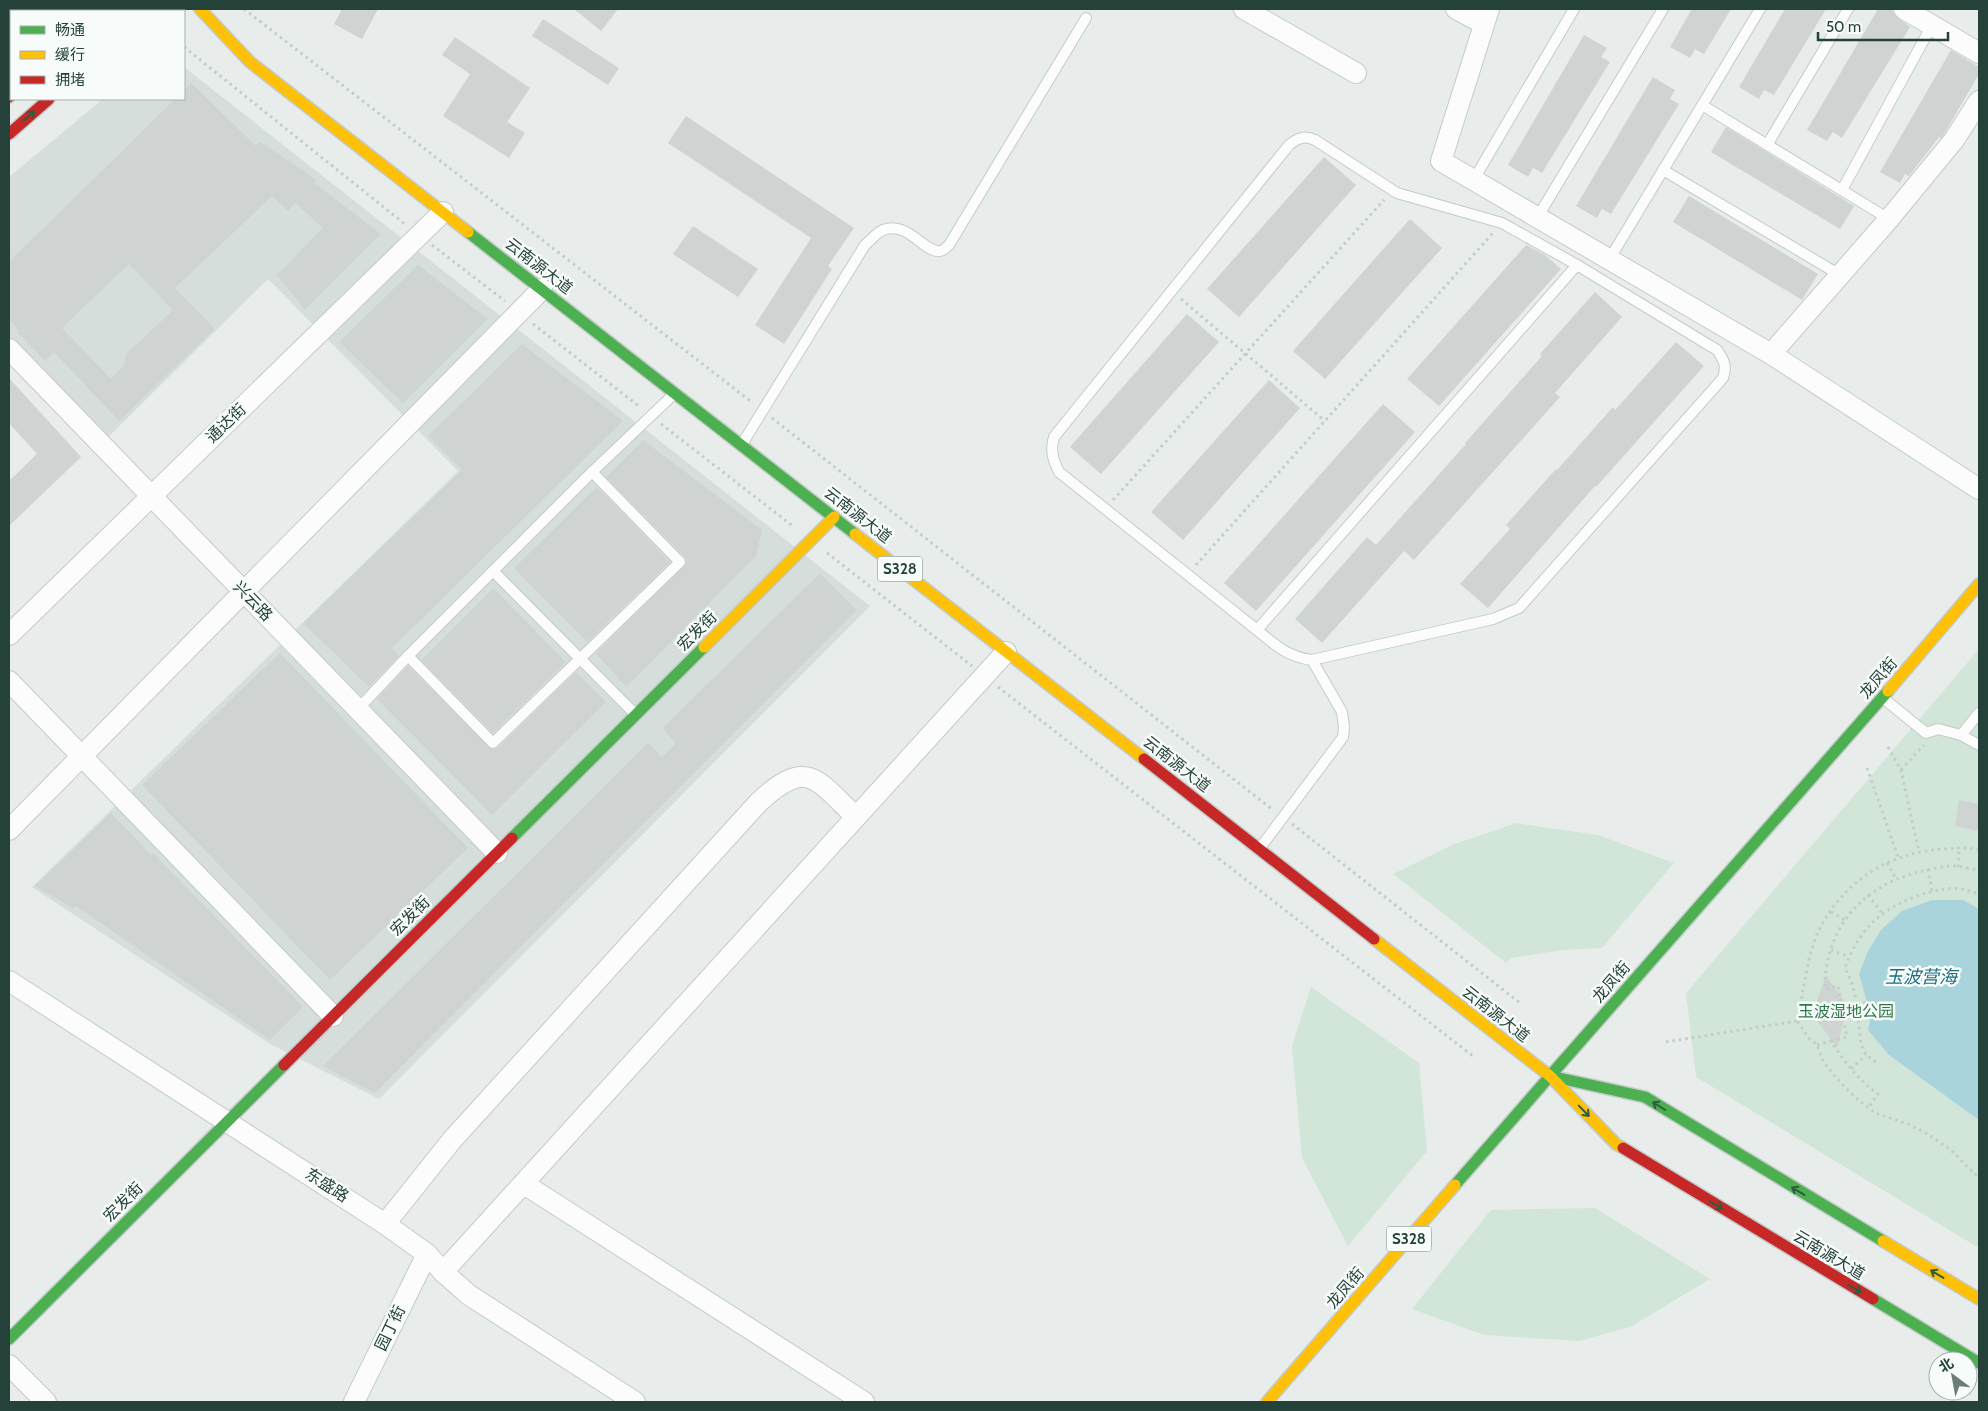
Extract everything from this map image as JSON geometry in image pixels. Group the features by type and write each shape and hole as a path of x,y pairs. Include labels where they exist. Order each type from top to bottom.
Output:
{"main road":[{"name":"云南源大道","path":"200,9 250,62 1550,1076 1616,1144 1979,1363"},
{"path":"9,134 48,100"},
{"name":"宏发街","path":"9,1339 834,517"},
{"name":"龙凤街","path":"1267,1402 1883,697 1979,584"},
{"name":"云南源大道","path":"1550,1076 1645,1097 1979,1299"}],"street":[{"path":"1244,9 1356,72"},
{"path":"1456,9 1486,17 1441,161 1771,354 1979,489"},
{"path":"1904,9 1979,53"},
{"path":"1771,354 1889,219 1954,140 1979,101"},
{"name":"通达街","path":"9,635 443,212"},
{"path":"9,830 542,289"},
{"name":"兴云路","path":"10,352 497,853"},
{"path":"443,1272 1006,652"},
{"path":"9,681 333,1016"},
{"path":"385,1224 452,1140 758,802 773,788 786,780 801,776 815,779 856,817"},
{"name":"东盛路","path":"9,981 385,1224 427,1254 443,1272 469,1295 635,1402"},
{"path":"524,1184 843,1397 864,1402"},
{"name":"园丁街","path":"354,1402 427,1254"},
{"path":"9,1365 46,1402"}],"lane":[{"path":"1473,181 1574,9"},
{"path":"1537,218 1663,9"},
{"path":"1609,260 1760,9"},
{"path":"1767,145 1848,9"},
{"path":"742,445 865,245 885,229 896,228 912,235 934,251 940,252 949,245 1086,18"},
{"path":"1842,190 1932,25"},
{"path":"1702,105 1889,219"},
{"path":"1306,136 1315,140 1393,190 1412,198 1502,223 1577,265 1717,350 1725,360 1723,378 1519,608 1493,619 1312,660 1299,658 1282,650 1104,510 1059,472 1053,460 1052,446 1054,437 1283,151 1296,139 1306,136"},
{"path":"1663,170 1840,275"},
{"path":"1257,630 1577,265"},
{"path":"358,709 408,656 592,472 675,393"},
{"path":"408,656 493,743 680,562 592,472"},
{"path":"493,571 636,715"},
{"path":"1259,849 1343,737 1342,712 1312,660"},
{"path":"1883,697 1926,733 1938,729 1961,735 1979,745"},
{"path":"1961,735 1979,713"}],"path":[{"path":"244,9 764,411 1520,1003"},
{"path":"1104,510 1393,190"},
{"path":"1187,575 1502,223"},
{"path":"1172,290 1325,421"},
{"path":"1901,770 1938,729"},
{"path":"1888,747 1901,770 1919,852"},
{"path":"1867,768 1898,857"},
{"path":"1958,867 1959,848"},
{"path":"1979,850 1959,848 1919,852 1898,857 1872,871 1852,886 1830,912 1819,932 1810,956 1797,1021 1809,1038 1817,1045 1823,1061 1836,1078 1868,1108 1875,1113 1908,1124 1928,1134 1951,1150 1979,1178"},
{"path":"1887,863 1896,879"},
{"path":"1817,1045 1847,1037 1838,986 1825,989 1825,968 1831,950 1850,912 1868,895 1896,879 1928,869 1958,867 1979,870"},
{"path":"1928,869 1932,891"},
{"path":"1876,1062 1866,1055 1861,1044 1851,980 1845,968 1862,934 1882,913 1901,901 1932,891 1959,889 1979,894"},
{"path":"1868,895 1882,913"},
{"path":"1830,912 1845,920"},
{"path":"1831,950 1849,957"},
{"path":"1856,1004 1901,997"},
{"path":"1666,1042 1797,1021"},
{"path":"1831,1041 1863,1084 1878,1094 1868,1108"},
{"path":"1851,1069 1866,1055"}],"shaded area":[{"path":"185,68 870,606 379,1099 272,1045 32,887 458,471 268,279 99,446 9,353 9,177 102,100 185,100"}],"green space":[{"name":"玉波湿地公园","path":"1979,649 1979,1248 1696,1077 1686,993"},
{"path":"1516,823 1598,835 1674,863 1602,948 1563,950 1512,958 1506,963 1393,874 1452,845"},
{"path":"1311,987 1419,1063 1427,1151 1348,1246 1302,1158 1292,1046"},
{"path":"1595,1208 1710,1279 1632,1326 1580,1341 1484,1335 1412,1309 1491,1210"}],"water":[{"name":"玉波营海","path":"1932,900 1963,900 1979,909 1979,1120 1889,1055 1868,1030 1870,1021 1867,1002 1859,974 1868,951 1881,930 1902,911"}],"building":[{"path":"342,9 378,9 362,39 334,24"},
{"path":"574,9 618,9 601,31"},
{"path":"1692,9 1731,9 1704,54 1695,49 1690,58 1670,47"},
{"path":"1785,9 1826,9 1774,95 1764,90 1759,99 1739,87"},
{"path":"1878,9 1892,9 1894,15 1910,27 1842,138 1833,132 1827,141 1807,130"},
{"path":"543,19 619,68 608,85 532,36"},
{"path":"1584,35 1607,48 1601,57 1610,62 1542,173 1533,168 1528,177 1508,165"},
{"path":"455,37 530,88 507,122 525,133 509,158 443,116 470,74 442,55"},
{"path":"1951,50 1979,67 1979,74 1944,134 1941,138 1939,137 1909,176 1905,174 1900,183 1880,172"},
{"path":"1653,77 1675,90 1670,99 1679,104 1611,214 1602,209 1597,218 1576,206"},
{"path":"191,83 256,146 260,142 317,180 314,183 381,234 305,310 277,275 323,228 295,203 288,211 272,196 175,288 215,329 119,421 54,352 45,361 17,332 19,331 9,320 9,262 174,100 185,100 185,89","holes":["129,264 173,310 126,354 124,365 111,379 62,328"]},
{"path":"686,116 854,228 828,266 832,269 784,344 755,325 811,238 668,143"},
{"path":"1726,127 1854,206 1840,229 1711,152"},
{"path":"1324,157 1356,185 1239,317 1207,289"},
{"path":"1689,196 1818,274 1802,300 1673,222"},
{"path":"1410,219 1442,248 1325,379 1293,351"},
{"path":"693,226 758,269 738,297 673,254"},
{"path":"1526,245 1545,255 1561,269 1439,406 1407,379"},
{"path":"418,265 488,319 403,403 339,342"},
{"path":"1595,292 1622,317 1555,393 1560,397 1414,560 1404,551 1322,643 1295,619 1367,537 1376,545 1466,444 1542,356 1540,354"},
{"path":"1187,314 1219,342 1101,474 1070,447"},
{"path":"1676,342 1704,366 1488,608 1460,584 1510,529 1506,525 1613,407 1615,410"},
{"path":"522,344 623,421 392,648 399,656 369,687 303,623 462,470 428,436"},
{"path":"9,378 81,457 9,526 9,481 37,454 9,423"},
{"path":"1269,380 1300,408 1183,540 1151,512"},
{"path":"1383,404 1415,432 1256,611 1224,583"},
{"path":"643,440 762,530 756,556 626,687 596,653 687,563 685,557 606,477"},
{"path":"597,487 670,562 587,642 514,568"},
{"path":"820,573 857,610 375,1093 323,1066 648,743 662,757 676,744 663,728"},
{"path":"493,588 566,662 493,733 421,660"},
{"path":"280,653 468,848 330,980 142,785"},
{"path":"408,666 492,750 498,748 576,672 606,702 492,815 377,699"},
{"path":"1959,800 1979,804 1979,831 1955,826"},
{"path":"111,813 151,855 153,853 303,1007 270,1040 76,906 73,908 35,886"},
{"path":"1826,976 1848,1006 1837,1047 1812,1014"}],"traffic: fast":[{"path":"468,232 855,534"},
{"path":"512,838 704,647"},
{"path":"1550,1076 1888,691"},
{"path":"9,1339 284,1065"},
{"path":"1550,1076 1645,1097 1883,1241"},
{"path":"1455,1185 1550,1076"},
{"path":"1873,1299 1979,1363"}],"traffic: slow":[{"path":"200,9 250,62 468,232"},
{"path":"704,647 834,517"},
{"path":"855,534 1144,759"},
{"path":"1888,691 1979,584"},
{"path":"1374,939 1550,1076 1616,1144 1623,1148"},
{"path":"1267,1402 1455,1185"},
{"path":"1883,1241 1979,1299"}],"traffic: jam":[{"path":"9,134 48,100"},
{"path":"1144,759 1374,939"},
{"path":"284,1065 512,838"},
{"path":"1623,1148 1873,1299"}]}
